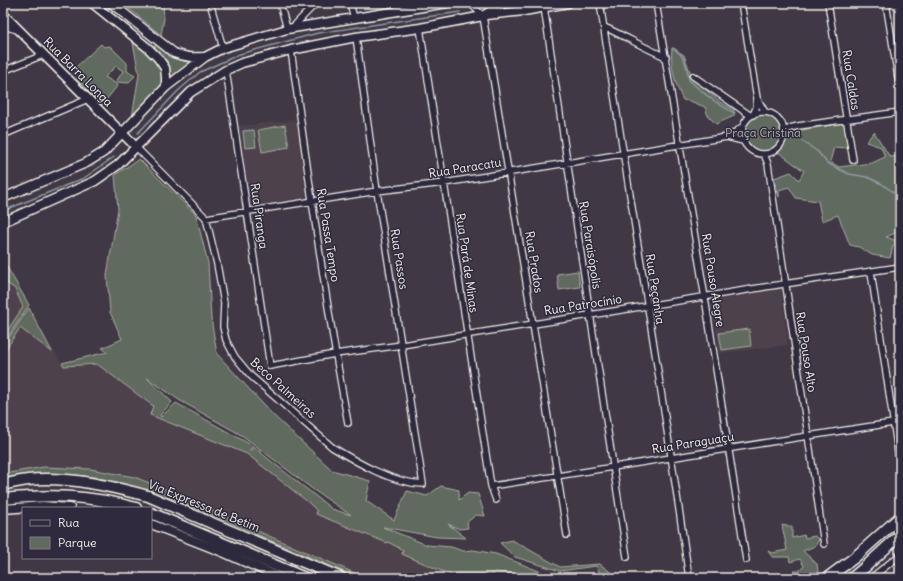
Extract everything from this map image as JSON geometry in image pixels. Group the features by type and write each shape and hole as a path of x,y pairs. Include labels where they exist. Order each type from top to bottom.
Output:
{"highway":[{"name":"Via Expressa de Betim","path":"3,485 27,480 52,479 115,487 148,496 341,578"},
{"path":"3,499 32,496 80,497 114,502 132,507"},
{"path":"152,513 305,578"},
{"path":"827,578 854,558 900,517"},
{"path":"852,578 900,535"}],"main road":[{"path":"92,3 158,58 165,68 166,87"},
{"path":"111,3 174,53 184,57 205,57"},
{"path":"3,198 86,163 104,152 166,87 205,57 223,48 289,29 448,3"},
{"path":"483,16 502,3"},
{"path":"516,3 524,11"},
{"path":"3,222 95,181 118,165 191,92 226,70 242,63 290,50 356,37 420,28 483,16 524,11 568,3"},
{"name":"Rua Barra Longa","path":"3,14 136,147"},
{"path":"33,507 56,507"},
{"path":"3,510 22,508"},
{"path":"152,524 225,553 281,578"}],"street":[{"path":"210,3 223,48"},
{"path":"280,3 289,29 316,3"},
{"path":"350,3 354,18"},
{"path":"470,3 483,16"},
{"name":"Rua Peçanha","path":"600,3 672,458 689,578"},
{"name":"Rua Pouso Alegre","path":"656,3 705,298 746,560"},
{"path":"741,3 757,98 756,108 752,115"},
{"name":"Rua Caldas","path":"828,3 853,160"},
{"path":"886,3 900,90"},
{"name":"Rua Paraisópolis","path":"544,7 566,162 627,557"},
{"name":"Rua Prados","path":"483,16 567,535"},
{"path":"3,26 19,30"},
{"path":"604,27 666,57"},
{"name":"Rua Pará de Minas","path":"420,28 490,486 496,500"},
{"name":"Rua Passos","path":"356,37 377,191 423,484"},
{"name":"Rua Passa Tempo","path":"290,50 335,354 348,423"},
{"path":"3,71 43,54"},
{"name":"Rua Piranga","path":"226,70 270,366"},
{"path":"693,76 752,115"},
{"path":"757,98 765,112"},
{"path":"3,135 88,99"},
{"path":"759,112 765,112 775,116 782,124 784,132 780,145 771,152 764,154 754,152 746,146 743,141 742,127 747,119 752,115 759,112"},
{"path":"784,132 790,128 798,126 900,112"},
{"path":"782,124 798,126"},
{"name":"Rua Paracatu","path":"206,218 377,191 444,183 727,137 742,127"},
{"name":"Rua Paracatu","path":"727,137 743,141"},
{"path":"136,147 206,218"},
{"name":"Rua Pouso Alto","path":"768,164 771,152"},
{"name":"Rua Pouso Alto","path":"764,154 768,164 784,284 824,544"},
{"name":"Beco Palmeiras","path":"206,218 217,264 224,303 223,327 226,340 235,357 251,376 332,447 346,456 387,476 411,484 423,484"},
{"name":"Rua Patrocínio","path":"270,366 335,354 402,345 900,267"},
{"path":"871,272 897,423 900,466"},
{"name":"Rua Paraguaçu","path":"490,486 897,423"},
{"path":"871,578 900,555"}],"shaded area":[{"path":"296,120 306,197 251,206 239,126"},
{"path":"3,264 62,364 105,360 147,403 172,422 248,451 313,504 410,549 485,558 562,577 596,571 600,578 363,578 178,499 120,480 75,473 20,474 3,477"},
{"path":"781,288 788,345 720,353 711,299"}],"green space":[{"path":"122,3 163,3 164,19 161,35"},
{"path":"131,37 156,60 161,68 164,82 151,100 132,118 139,74"},
{"path":"158,42 194,60 171,78 170,68 167,61 154,47"},
{"path":"101,44 104,47 110,46 127,63 127,71 135,76 128,83 116,82 123,71 116,66 105,77 118,85 102,105 77,79 80,73 76,67"},
{"path":"672,48 684,55 692,77 720,102 734,110 734,116 716,124 708,116 705,107 683,100 674,75"},
{"name":"Praça Cristina","path":"759,114 767,114 777,119 781,126 781,140 777,147 767,152 759,152 749,147 747,144 744,137 744,129 749,119 752,117"},
{"path":"844,123 848,148 834,147 830,162 839,167 872,163 885,157 881,147 866,142 874,132 890,157 900,156 900,231 886,237 900,242 900,244 893,246 890,258 872,255 859,247 850,245 838,215 822,221 818,201 796,198 789,187 779,190 779,197 774,178 791,172 799,180 804,171 778,152 790,132"},
{"path":"285,125 289,147 262,152 258,130"},
{"path":"254,130 256,147 245,148 243,131"},
{"path":"139,159 196,215 208,263 211,318 217,354 273,415 332,470 370,481 366,501 394,520 407,491 427,496 441,486 459,490 459,500 468,493 478,494 485,516 476,515 467,522 468,528 459,529 448,524 466,538 437,537 383,527 427,545 451,547 463,551 473,550 496,554 549,575 563,578 515,578 513,575 495,572 490,578 458,578 402,554 403,550 388,542 387,543 316,514 317,511 309,503 247,454 150,415 153,406 97,364 64,366 62,363 107,352 102,348 122,339 110,312 107,275 118,209 115,175","holes":["147,378 179,400 243,436 315,491 351,515 332,509 254,447 250,452 249,451 253,446 176,403 161,417 160,415 172,402"]},
{"path":"3,260 29,305 3,344 3,337 23,307 15,289 3,280"},
{"path":"578,271 580,287 559,290 557,274"},
{"path":"29,308 52,352 20,328 3,353 3,346"},
{"path":"749,329 751,346 722,350 719,333"},
{"path":"44,467 90,469 134,477 178,494 232,520 366,578 359,578 176,500 117,482 95,477 72,475 27,475 3,478 3,474"},
{"path":"782,525 792,527 792,538 804,535 805,538 815,536 819,540 815,546 803,551 817,564 819,578 794,578 794,571 799,571 804,566 800,559 790,562 789,557 772,557 768,551 772,553 787,550"},
{"path":"512,540 560,567 600,564 618,578 603,578 596,566 560,571 515,557 500,543"}],"waterway":[{"path":"104,3 116,12"},
{"path":"138,133 178,91 200,72 240,54 318,33 460,12"},
{"path":"673,48 685,61 689,80 710,98 735,113"},
{"path":"802,141 818,152 827,163 849,174 867,177 882,184 900,197"},
{"path":"3,211 84,178 114,157"}]}
